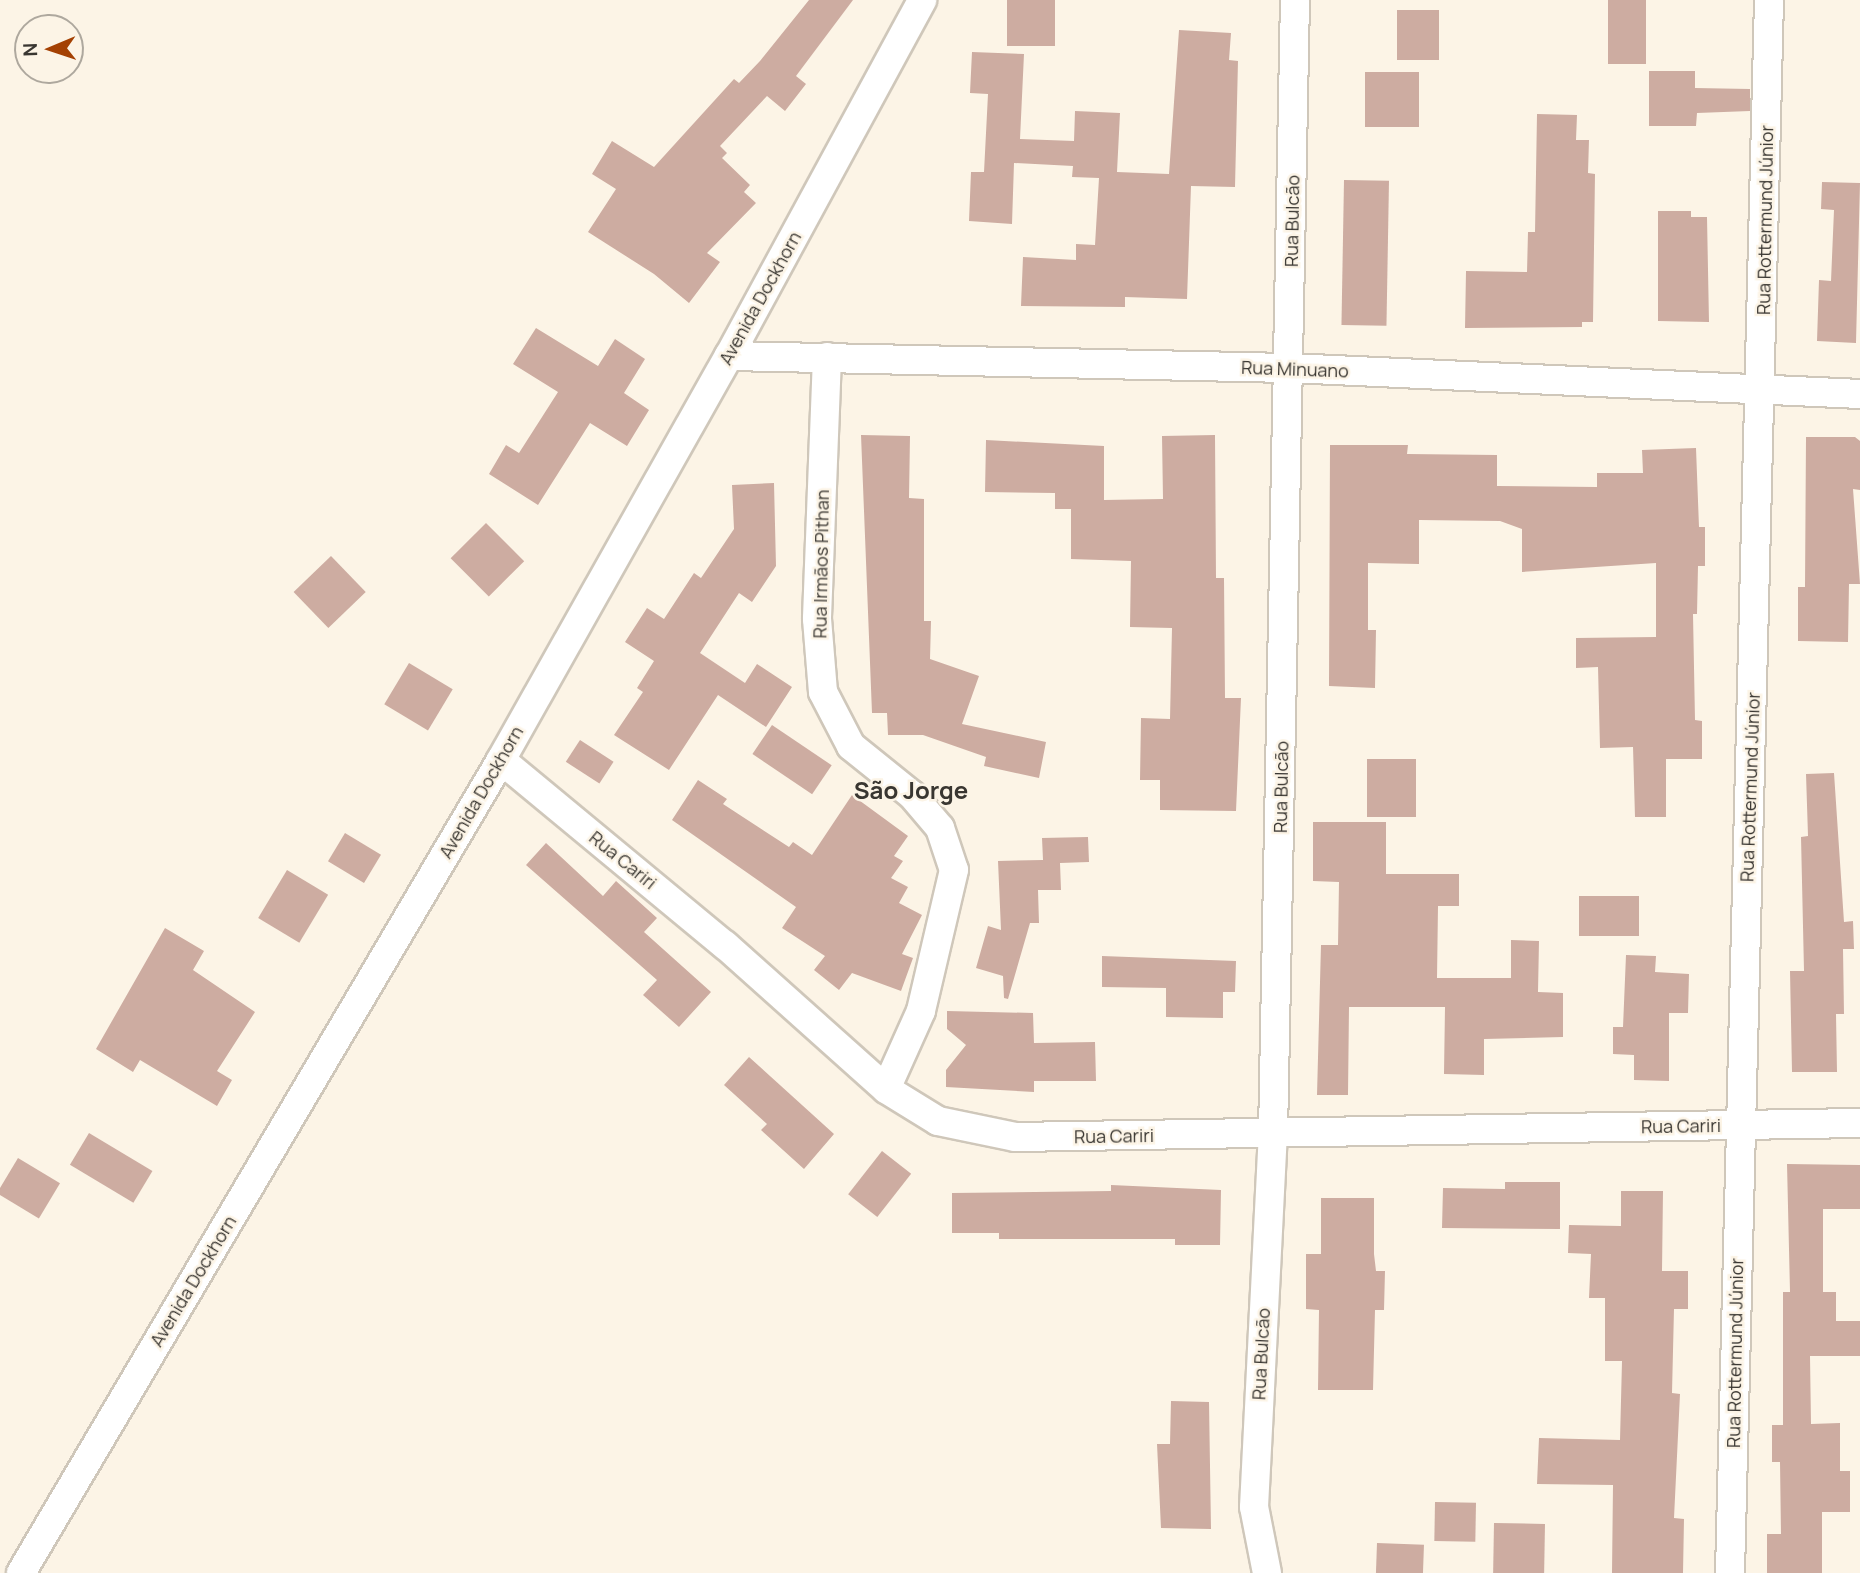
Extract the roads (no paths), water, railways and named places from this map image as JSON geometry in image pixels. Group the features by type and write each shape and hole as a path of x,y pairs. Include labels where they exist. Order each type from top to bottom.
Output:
{"street":[{"name":"Avenida Dockhorn","path":"21,1573 501,760 729,356 922,0"},
{"name":"Rua Bulcão","path":"1267,1573 1254,1507 1272,1134 1290,368 1295,0"},
{"name":"Rua Rottermund Júnior","path":"1730,1573 1769,0"},
{"name":"Rua Minuano","path":"729,356 1290,368 1761,392 1860,394"},
{"name":"Rua Irmãos Pithan","path":"827,357 817,619 823,692 851,746 912,795 940,828 954,870 921,1011 886,1089"},
{"name":"Rua Cariri","path":"501,760 725,944 886,1089 938,1121 1015,1138 1860,1123"}],"district":[{"name":"São Jorge","path":"911,790"}]}
